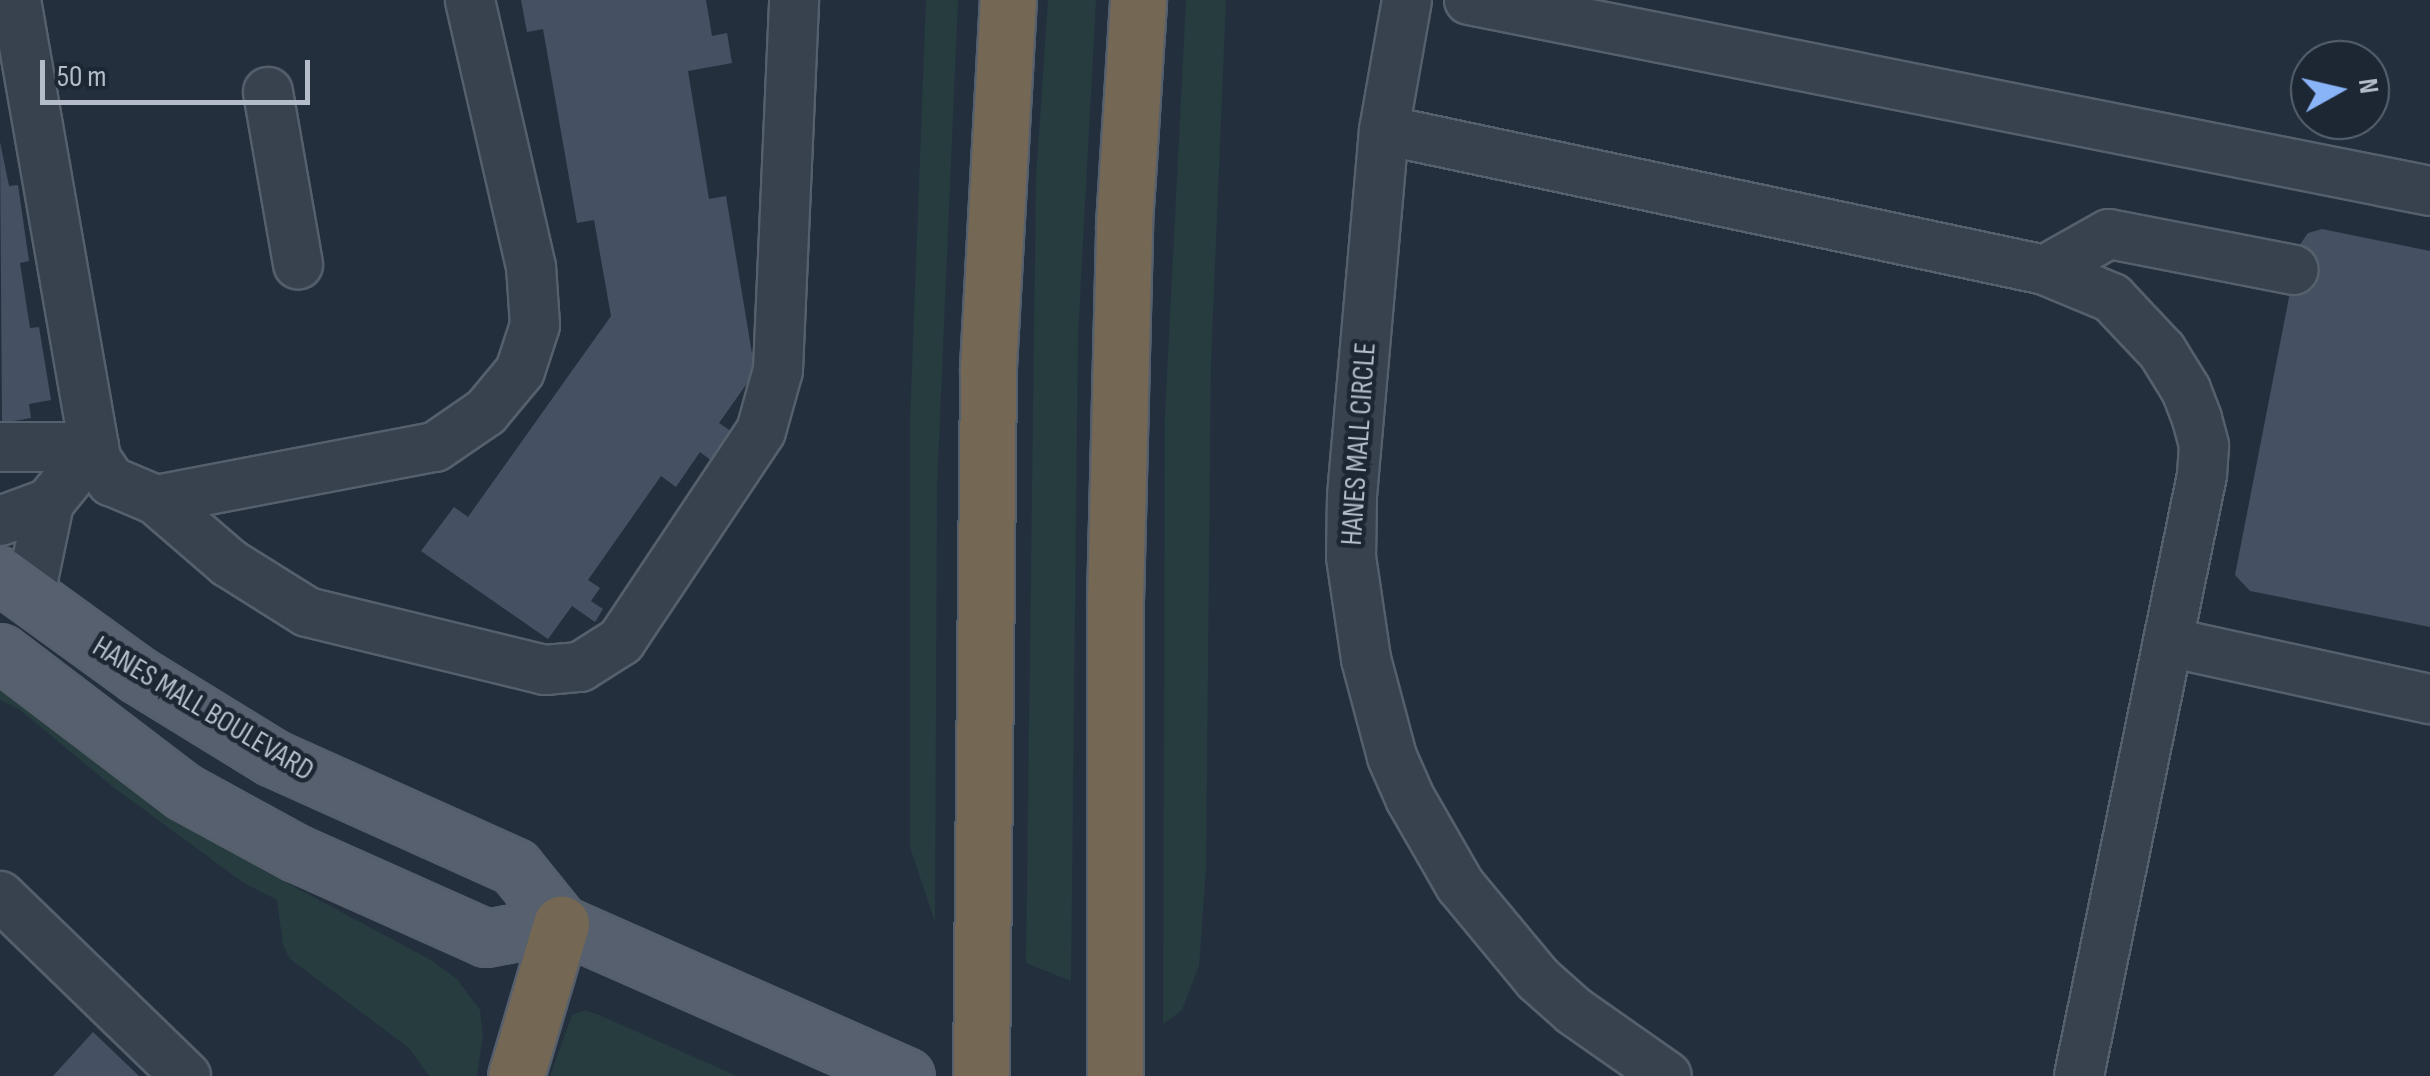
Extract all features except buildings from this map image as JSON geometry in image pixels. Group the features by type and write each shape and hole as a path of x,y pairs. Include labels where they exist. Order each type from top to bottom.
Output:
{"highway":[{"path":"981,1076 988,368 1008,0"},
{"path":"1115,1076 1114,601 1124,224 1138,0"},
{"path":"516,1076 561,924"}],"main road":[{"name":"HANES MALL BOULEVARD","path":"14,587 138,676 273,758 515,867 561,924 906,1076"},
{"path":"2,657 184,792 296,854 486,938 561,924"}],"street":[{"path":"0,2 8,0"},
{"path":"16,0 94,447 111,481 156,500 228,562 307,612 545,670 580,667 620,641 761,432 778,370 794,0"},
{"path":"156,500 435,447 486,412 520,370 535,325 531,267 470,0"},
{"name":"HANES MALL CIRCLE","path":"1407,0 1384,130 1354,465 1352,557 1366,659 1392,757 1430,837 1488,923 1574,1012 1667,1076"},
{"path":"1469,0 2430,190"},
{"path":"268,92 298,264"},
{"path":"1384,130 2045,270 2112,298 2136,320 2178,377 2204,446 2202,475 2079,1076"},
{"path":"2045,270 2109,234 2294,270"},
{"path":"0,446 94,447"},
{"path":"14,587 49,503 94,447"},
{"path":"0,521 49,503"},
{"path":"2168,642 2430,699"},
{"path":"0,896 186,1076"}],"green space":[{"path":"926,0 958,0 937,487 935,922 910,847 910,420"},
{"path":"1048,0 1096,0 1078,335 1071,981 1026,963 1036,178"},
{"path":"1186,0 1226,0 1211,361 1206,868 1199,966 1182,1010 1163,1024 1165,415"},
{"path":"0,685 261,869 431,960 457,979 480,1010 483,1034 477,1076 429,1076 409,1048 290,959 283,945 277,900 244,883 113,787 19,709 0,700"},
{"path":"585,1010 737,1076 550,1076 572,1015"}]}
